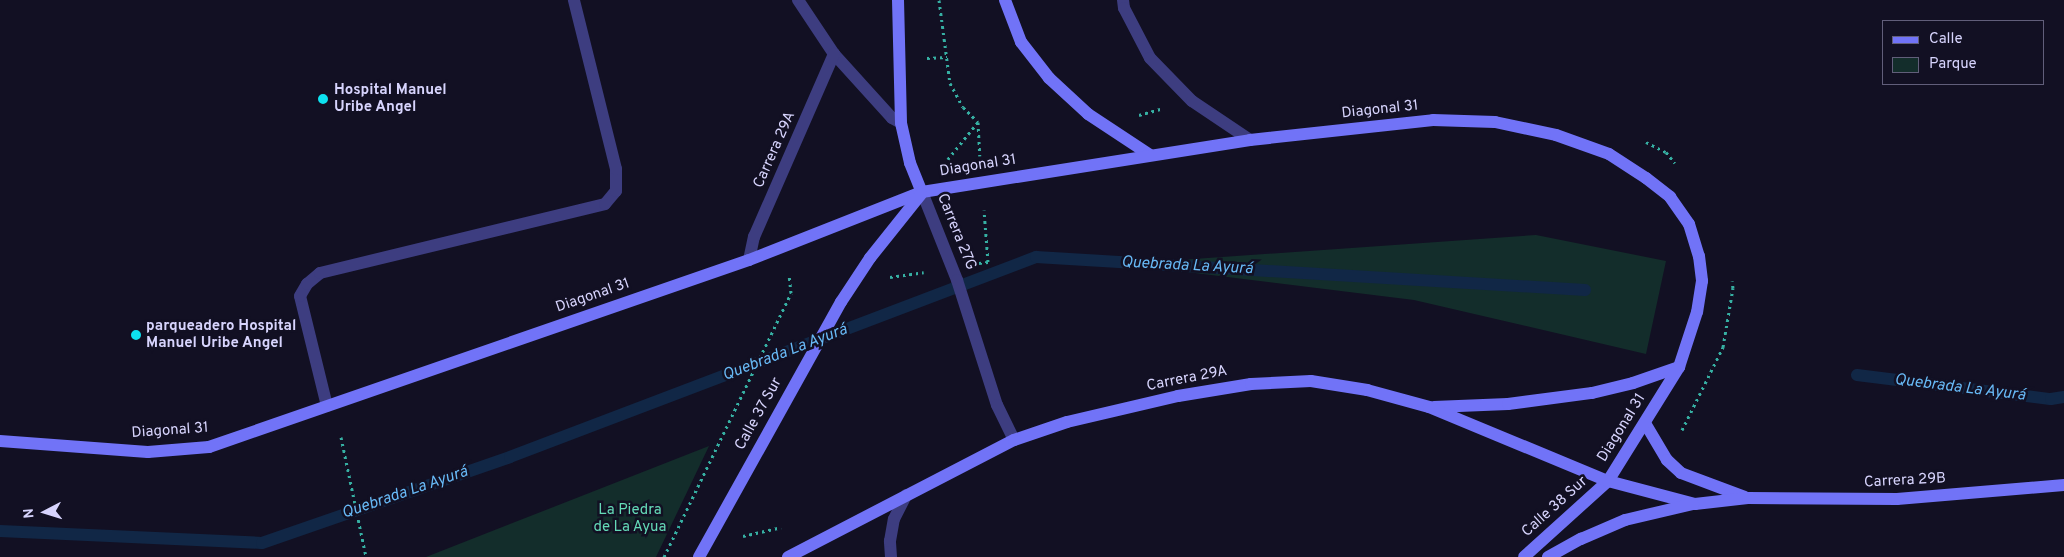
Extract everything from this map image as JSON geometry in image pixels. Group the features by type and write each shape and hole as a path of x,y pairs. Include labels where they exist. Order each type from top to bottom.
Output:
{"main road":[{"name":"Carrera 27G","path":"898,0 901,123 910,163 922,192"},
{"path":"1005,0 1021,42 1049,78 1088,114 1150,155"},
{"name":"Diagonal 31","path":"0,441 148,452 209,447 749,260 922,192 1250,140 1433,120 1495,122 1556,135 1609,154 1646,178 1670,197 1689,224 1699,256 1702,282 1696,312 1678,367 1608,481"},
{"name":"Calle 37 Sur","path":"699,557 830,320 870,258 922,192"},
{"path":"1429,407 1508,404 1592,393 1633,383 1678,367"},
{"name":"Carrera 29A","path":"788,557 1014,440 1067,422 1178,396 1251,384 1311,382 1367,390 1429,407 1608,481"},
{"name":"Carrera 29B","path":"1645,423 1667,460 1681,473 1748,498"},
{"name":"Carrera 29B","path":"1608,481 1694,504 1748,498 1897,499 2064,485"},
{"name":"Calle 38 Sur","path":"1524,557 1608,481"},
{"path":"1548,557 1581,539 1625,520 1694,504"}],"street":[{"path":"327,406 300,296 307,284 320,273 605,204 616,191 616,169 574,0"},
{"path":"798,0 834,54 892,118 901,123"},
{"path":"1123,0 1124,8 1150,58 1172,83 1208,113 1250,140"},
{"name":"Carrera 29A","path":"749,260 754,237 834,54"},
{"name":"Carrera 27G","path":"922,192 957,280 997,405 1014,440"},
{"path":"891,557 890,541 894,519 906,495"}],"path":[{"path":"922,192 978,122 963,107 950,84 939,0"},
{"path":"900,60 947,57"},
{"path":"664,557 792,293 785,246"},
{"path":"1723,347 1731,302"},
{"path":"341,437 366,557"},
{"path":"705,545 804,522 824,538"}],"green space":[{"path":"1536,235 1666,261 1646,354 1414,300 1122,264"},
{"name":"La Piedra de La Ayua","path":"709,446 656,557 426,557"}],"waterway":[{"name":"Quebrada La Ayurá","path":"0,531 262,543 510,457 1036,257 1585,290"},
{"name":"Quebrada La Ayurá","path":"1857,375 2051,399 2064,397"}],"place":[{"name":"Hospital Manuel Uribe Angel","path":"323,99"},
{"name":"parqueadero Hospital Manuel Uribe Angel","path":"136,335"}]}
